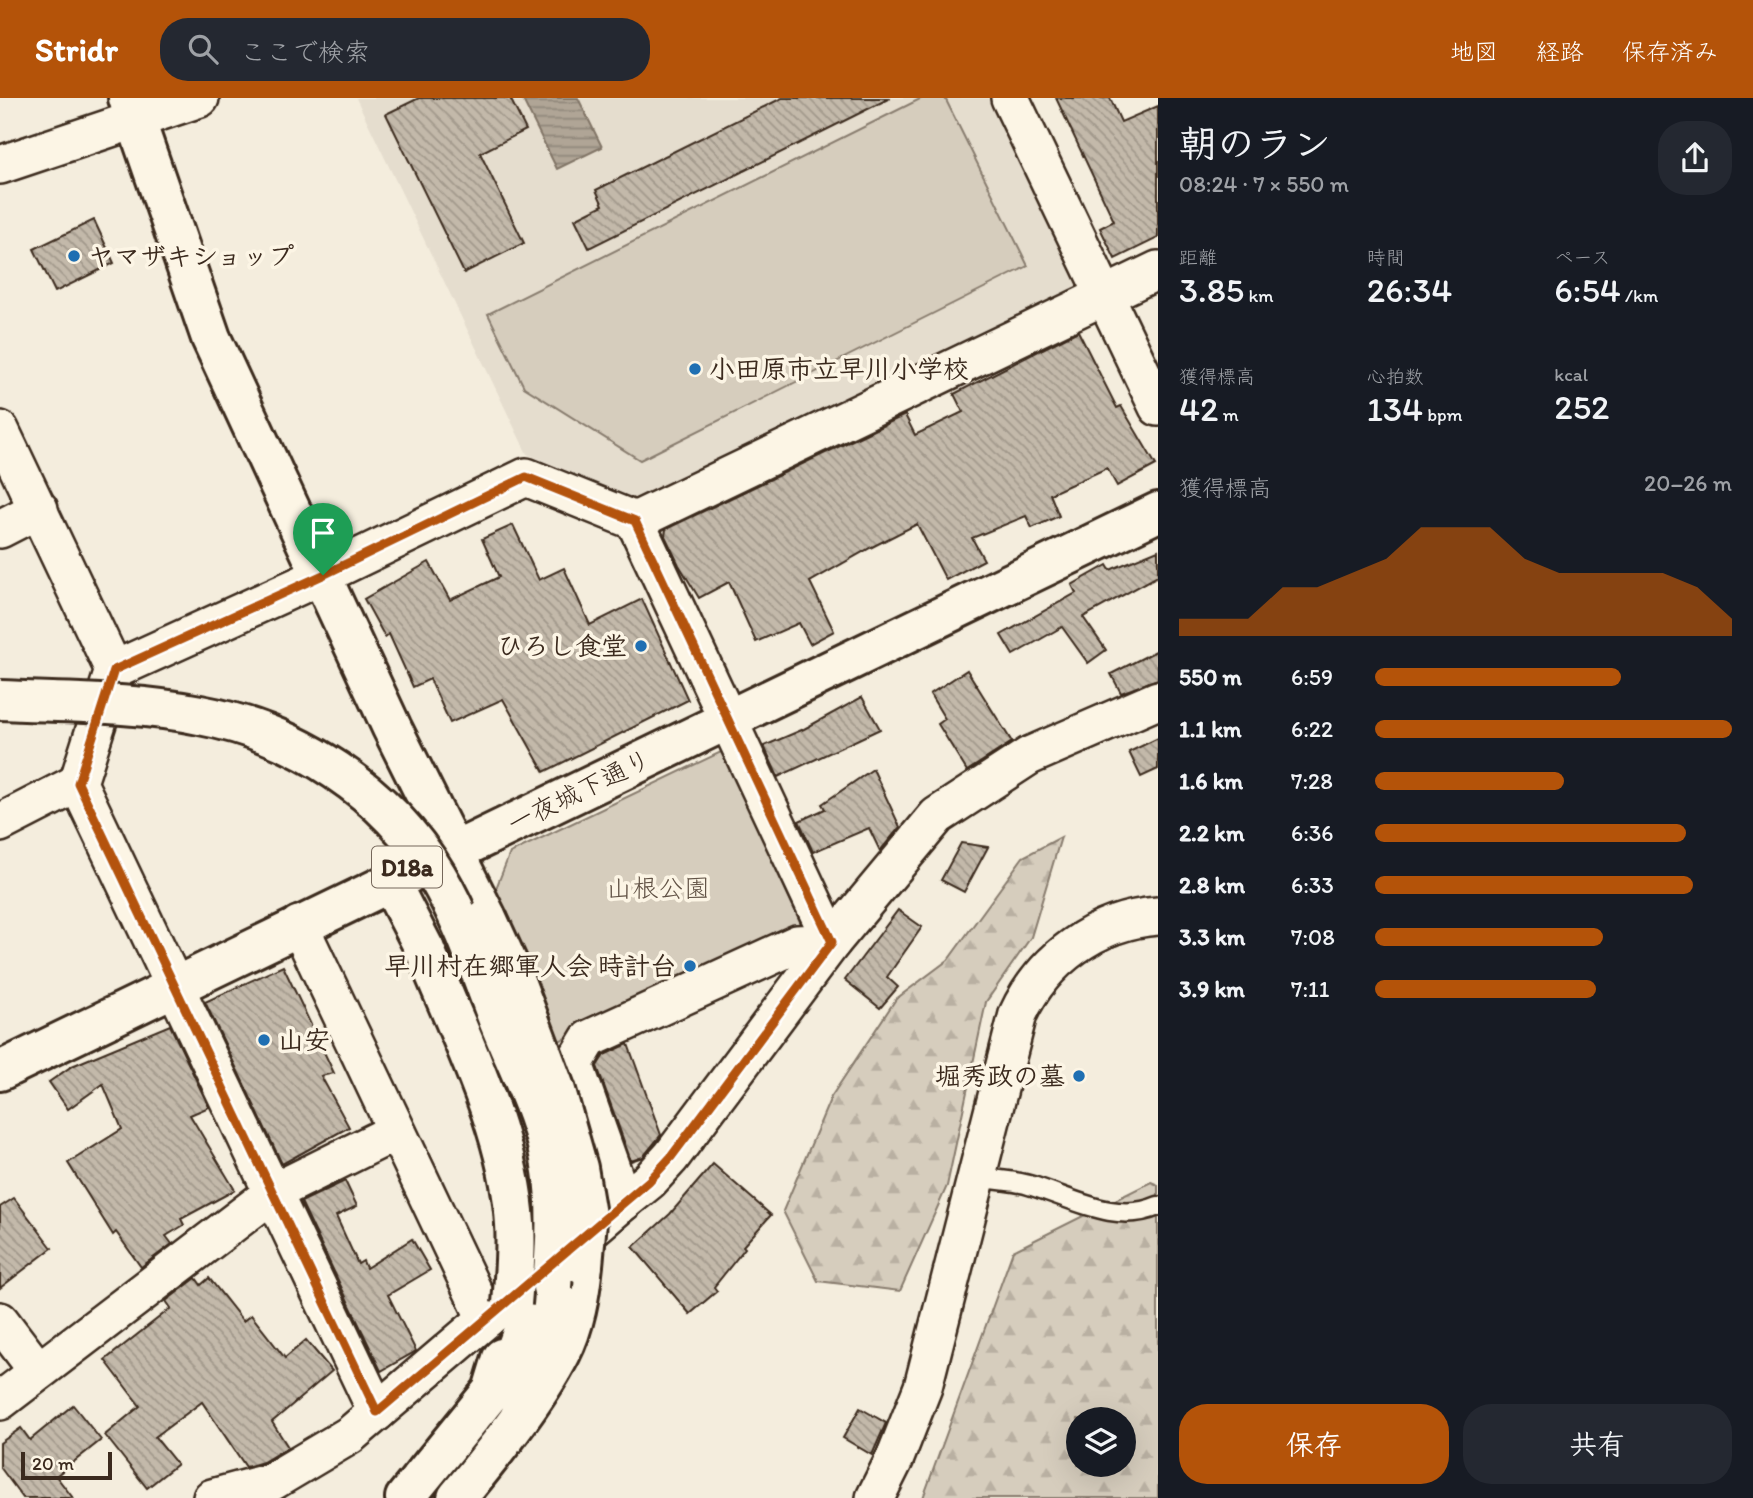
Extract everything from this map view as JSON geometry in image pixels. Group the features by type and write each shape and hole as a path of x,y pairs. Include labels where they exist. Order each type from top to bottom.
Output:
{"main road":[{"path":"131,109 211,338 452,852 510,968 556,1090 578,1168 587,1221 583,1265 579,1299 561,1353 520,1416"},
{"name":"一夜城下通り","path":"0,1071 1158,512"},
{"path":"0,700 137,706 220,719 301,749 381,804 410,837 456,910 540,1127 552,1169 556,1215 521,1301"},
{"name":"D18a","path":"0,723 143,726 220,739 272,757 326,787 377,830 402,860 442,924 530,1153 540,1222 521,1301 515,1352 492,1391 405,1498"},
{"path":"390,882 425,950 487,1106 508,1173 516,1225 521,1301"},
{"name":"D18a","path":"457,1498 520,1416 536,1367 521,1301"}],"street":[{"path":"0,165 131,109 200,98"},
{"path":"1010,98 1158,407"},
{"path":"635,521 1158,270"},
{"path":"0,429 114,670 78,783 377,1412"},
{"path":"114,670 323,575 526,477 635,521 730,719 832,942"},
{"path":"0,529 39,509"},
{"path":"212,1498 271,1482 350,1435 521,1301 623,1202 649,1181 671,1157 832,942 937,816 1028,756 1158,700"},
{"path":"0,823 78,783"},
{"path":"875,1498 895,1458 923,1387 1018,1014 1029,989 1046,968 1086,938 1129,922 1158,916"},
{"path":"299,925 395,1132 521,1301"},
{"path":"623,1202 574,1064 589,1039 797,944 832,942"},
{"path":"0,1401 274,1192 395,1132"},
{"path":"0,1321 38,1371"}],"lane":[{"path":"975,1177 1026,1184 1103,1210 1124,1214 1143,1213 1158,1206"}],"shaded area":[{"name":"小田原市立早川小学校","path":"356,98 989,98 1079,285 636,498 628,496 527,454"},
{"path":"522,98 578,98 602,147 557,169"}],"green space":[{"path":"922,98 945,98 1028,266 640,460 524,387 488,314"},
{"name":"山根公園","path":"723,751 802,926 557,1042 493,896 510,853"},
{"path":"1061,837 1031,937 986,1002 947,1186 900,1291 818,1281 783,1211 831,1097 896,999 948,960 1023,857"},
{"path":"1151,1182 1158,1185 1158,1498 923,1498 1013,1251"}],"building":[{"path":"419,98 510,98 526,130 480,153 524,243 464,273 386,114"},
{"path":"782,98 890,98 589,248 575,219 603,205 596,190"},
{"path":"1056,98 1110,98 1121,122 1158,106 1158,238 1115,259 1100,228 1114,221"},
{"name":"ヤマザキショップ","path":"94,220 114,263 55,292 34,249"},
{"path":"1078,331 1117,408 1121,406 1156,465 1117,486 1107,468 1050,494 1059,516 1032,528 1026,516 972,538 984,560 946,580 917,524 870,548 810,582 834,631 810,644 799,623 756,642 729,582 699,598 665,536 666,529 905,415 915,435 963,412 954,394"},
{"path":"513,525 539,580 564,568 590,625 642,599 688,700 544,772 503,699 450,723 430,679 413,687 389,634 385,637 364,599 429,562 450,600 499,577 482,539"},
{"path":"1158,550 1158,576 1083,617 1106,650 1088,663 1062,627 1013,655 1001,635 1076,593 1072,585 1107,565 1110,570"},
{"path":"1158,650 1158,679 1121,693 1111,674"},
{"path":"967,670 1012,742 967,771 938,724 945,719 930,694"},
{"path":"862,697 880,729 778,777 764,746 804,729"},
{"path":"1158,738 1158,769 1141,777 1129,752"},
{"path":"873,769 900,827 880,851 869,828 813,852 799,821 825,809 822,804"},
{"path":"961,843 988,847 964,892 941,880"},
{"path":"898,910 922,927 887,977 898,987 880,1008 845,980"},
{"name":"山安","path":"283,966 334,1073 321,1076 349,1127 282,1164 205,1002"},
{"path":"170,1025 209,1107 190,1115 235,1190 181,1219 184,1225 166,1236 172,1244 141,1267 116,1232 113,1235 68,1163 122,1129 103,1084 68,1109 49,1082 72,1066"},
{"path":"628,1044 661,1135 643,1157 631,1161 597,1066 604,1055"},
{"path":"713,1164 771,1215 743,1246 745,1248 714,1287 717,1291 690,1314 633,1247 670,1214"},
{"path":"345,1181 357,1206 336,1216 358,1264 363,1261 366,1268 412,1239 430,1270 388,1295 416,1351 381,1371 301,1202"},
{"path":"14,1198 52,1248 0,1288 0,1207"},
{"path":"196,1278 201,1285 209,1278 243,1321 251,1315 285,1358 306,1340 332,1371 272,1422 288,1447 263,1462 246,1467 202,1402 155,1437 177,1464 147,1488 105,1435 140,1406 105,1360 171,1308 166,1301"},
{"path":"73,1405 101,1440 56,1476 73,1498 23,1498 0,1467 0,1443 21,1428 30,1440"},
{"path":"860,1408 886,1423 872,1455 843,1438"}],"place":[{"name":"ヤマザキショップ","path":"74,256"},
{"name":"小田原市立早川小学校","path":"695,369"},
{"name":"ひろし食堂","path":"641,646"},
{"name":"早川村在郷軍人会 時計台","path":"690,966"},
{"name":"山安","path":"264,1040"},
{"name":"堀秀政の墓","path":"1079,1076"}],"route":[{"path":"526,477 635,521 730,719 832,942 671,1157 649,1181 377,1412 78,783 114,670 323,575 526,477"}]}
